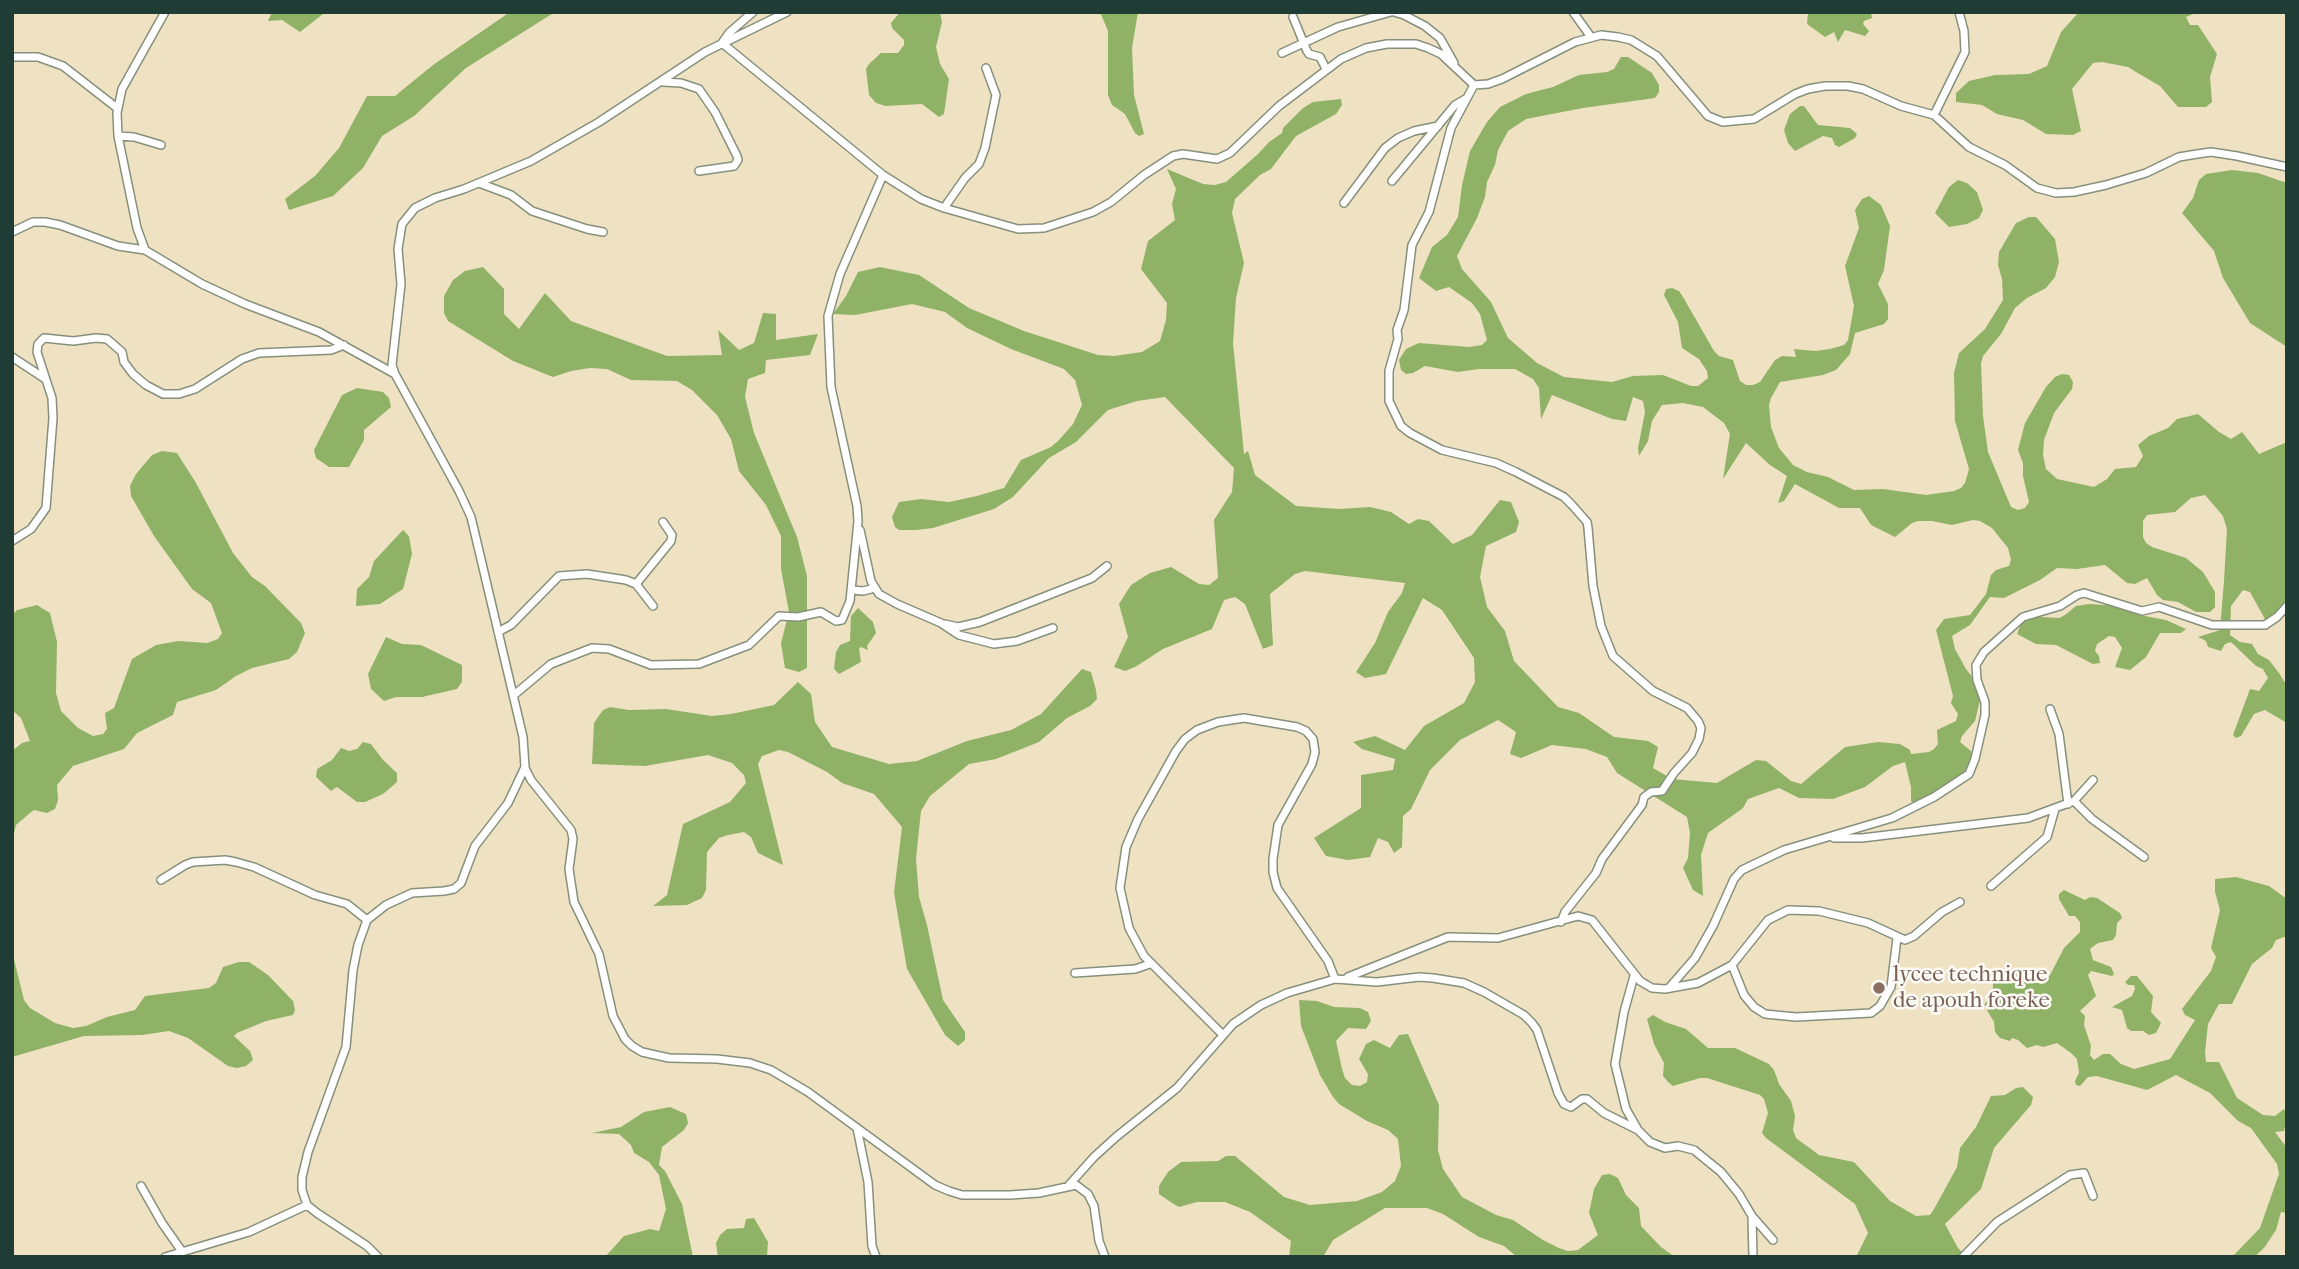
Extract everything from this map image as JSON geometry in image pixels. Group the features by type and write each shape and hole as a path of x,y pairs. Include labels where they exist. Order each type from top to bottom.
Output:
{"street":[{"path":"145,250 137,228 118,136 117,108 130,72 165,12"},
{"path":"722,43 729,33 753,12"},
{"path":"787,12 722,43 541,156 415,208 402,224 398,249 401,284 392,348 394,374 466,505 514,695 523,737 525,767 531,780 570,830 573,839 569,877 574,902 599,954 613,1016 625,1039 642,1052 653,1055 737,1061 771,1070 797,1084 935,1185 962,1195 1020,1195 1076,1185 1088,1194 1094,1206 1099,1241 1105,1257"},
{"path":"1282,53 1338,27 1392,12 1425,26 1440,38 1456,67"},
{"path":"1573,12 1591,37"},
{"path":"1934,115 1965,52 1964,31 1959,12"},
{"path":"1293,17 1309,54 1323,61 1326,69"},
{"path":"722,43 883,175 921,199 1018,229 1044,228 1071,220 1111,202 1173,156 1183,154 1217,159 1230,153 1279,106 1340,59 1366,48 1402,44 1428,48 1441,54 1474,85 1502,79 1591,37 1601,35 1631,40 1657,56 1708,116 1723,122 1754,119 1795,94 1825,86 1863,89 1901,106 1934,115 1969,147 2005,165 2045,191 2074,192 2106,185 2146,173 2179,157 2211,152 2287,167"},
{"path":"12,57 38,57 63,66 117,108"},
{"path":"944,208 965,178 979,164 985,148 996,95 986,68"},
{"path":"659,83 681,83 699,89 737,156 738,160 734,166 699,171"},
{"path":"1474,85 1451,128 1429,212 1412,246 1404,310 1389,371 1389,401 1401,426 1410,433 1442,450 1496,463 1564,497 1573,505 1587,522 1593,586 1601,626 1614,656 1653,691 1687,708 1701,728 1692,753 1662,791 1651,792 1644,797 1642,806 1602,859 1597,873 1565,912 1561,922"},
{"path":"1392,181 1455,106 1468,97"},
{"path":"1344,203 1385,148 1406,134 1438,126"},
{"path":"118,136 134,137 162,145"},
{"path":"883,175 840,274 828,316 831,387 868,572 875,588 897,604 941,623 958,627 980,622 1092,578 1107,566"},
{"path":"478,183 511,195 532,211 603,232"},
{"path":"12,232 33,222 45,222 118,246 145,250 202,284 244,304 319,332 394,374"},
{"path":"12,541 31,529 46,508 53,418 52,398 37,352 38,344 44,338 73,341 107,339 122,352 124,362 133,374 163,394 179,394 195,389 242,359 259,353 331,350 344,345"},
{"path":"12,356 45,379"},
{"path":"514,695 551,664 592,648 609,649 651,665 699,664 749,645 779,616 797,617 821,612 836,621 842,620 852,590 858,521"},
{"path":"636,584 671,541 672,535 663,522"},
{"path":"498,632 511,625 559,576 587,573 611,576 636,584 653,606"},
{"path":"852,590 875,588"},
{"path":"1669,988 1695,958 1734,879 1742,870 1784,849 1908,811 1969,774 1986,715 1976,665 1984,652 2023,617 2060,607 2084,593 2142,611 2159,607 2211,625 2266,625 2287,606"},
{"path":"941,623 959,635 994,644 1017,641 1053,628"},
{"path":"2050,709 2057,727 2071,803 2144,857"},
{"path":"1223,1035 1150,964 1135,942 1122,904 1120,874 1126,847 1176,751 1185,739 1198,730 1218,722 1244,718 1290,725 1306,731 1314,738 1312,764 1278,825 1273,872 1277,888 1339,979"},
{"path":"378,1257 307,1205 302,1190 305,1163 346,1047 355,959 362,932 367,920 400,897 426,891 454,889 461,883 475,846 508,803 525,767"},
{"path":"1830,837 1862,838 2038,816 2071,803 2093,780"},
{"path":"1991,886 2042,842 2050,830 2055,809"},
{"path":"161,880 193,862 236,862 254,867 314,895 347,904 367,920"},
{"path":"1069,1185 1116,1137 1177,1088 1233,1024 1261,1005 1301,988 1339,979 1392,961 1448,936 1489,939 1578,916 1592,920 1634,976 1646,986 1669,988 1698,983 1732,965 1768,920 1788,910 1819,911 1868,923 1897,938 1908,939 1942,912 1960,902"},
{"path":"1732,965 1744,995 1754,1007 1765,1014 1796,1017 1871,1013 1876,1010 1891,987 1897,938"},
{"path":"1075,973 1135,969 1150,964"},
{"path":"1634,976 1624,1012 1615,1064 1626,1110 1638,1130"},
{"path":"1339,979 1377,982 1419,977 1464,983 1524,1015 1537,1030 1558,1093 1566,1105 1571,1107 1582,1099 1587,1099 1604,1113 1638,1130 1661,1148 1688,1148 1709,1160 1773,1240"},
{"path":"857,1128 868,1182 876,1257"},
{"path":"1963,1257 1997,1222 2070,1175 2084,1173 2093,1196"},
{"path":"141,1186 181,1250"},
{"path":"165,1257 181,1250 249,1232 307,1205"},
{"path":"1752,1216 1753,1257"}],"green space":[{"path":"272,12 323,14 300,32 282,20 268,21"},
{"path":"510,12 555,12 466,68 414,116 382,136 363,168 333,196 289,210 285,199 315,176 339,148 367,96 395,96 433,65"},
{"path":"900,12 940,12 942,22 936,47 940,64 949,79 944,114 939,117 922,104 886,106 876,103 869,95 866,69 869,64 881,53 898,53 904,45 904,40 892,28 891,23"},
{"path":"1100,12 1138,12 1132,48 1134,95 1144,134 1139,136 1125,114 1112,105 1108,95 1108,31"},
{"path":"1808,12 1871,12 1872,18 1864,21 1863,24 1869,31 1865,36 1845,30 1838,42 1834,32 1825,37 1807,24"},
{"path":"2079,12 2198,12 2186,17 2190,25 2198,25 2217,54 2210,77 2212,102 2206,107 2178,107 2160,86 2128,67 2102,62 2093,63 2072,89 2081,131 2073,135 2046,134 2023,120 1997,114 1982,105 1956,102 1956,93 1969,81 1995,75 2029,74 2047,66 2061,32"},
{"path":"1621,57 1628,57 1652,73 1659,85 1655,98 1526,119 1508,131 1498,150 1477,218 1457,256 1462,269 1491,302 1508,338 1537,363 1564,377 1612,382 1633,376 1663,375 1698,386 1708,378 1707,371 1699,359 1682,348 1678,322 1664,295 1666,289 1672,288 1679,291 1714,351 1719,356 1733,360 1740,381 1753,385 1760,382 1775,360 1782,356 1796,357 1794,349 1830,349 1844,345 1848,340 1854,306 1845,266 1859,228 1855,210 1862,199 1869,196 1881,205 1890,226 1884,270 1878,284 1888,304 1888,319 1884,324 1855,333 1850,354 1836,370 1823,375 1780,382 1769,405 1771,427 1779,448 1793,465 1828,477 1854,490 1883,489 1926,495 1954,491 1965,483 1969,469 1955,421 1954,373 1959,353 1985,329 2003,300 1999,252 2016,223 2036,217 2055,239 2059,262 2055,277 2046,288 2015,308 1981,363 1983,416 1988,452 2011,507 2018,510 2025,508 2029,502 2023,463 2018,450 2025,423 2046,387 2062,374 2069,375 2073,382 2072,389 2054,413 2044,440 2043,455 2046,469 2057,479 2094,487 2107,479 2115,469 2136,467 2143,456 2138,445 2149,436 2168,428 2177,419 2198,414 2231,439 2242,432 2259,454 2287,442 2287,600 2275,616 2266,621 2250,592 2243,590 2231,606 2230,635 2240,642 2252,644 2258,654 2269,660 2279,673 2287,686 2287,723 2265,710 2254,714 2241,736 2236,738 2233,735 2250,689 2259,691 2268,678 2263,669 2256,666 2231,642 2225,644 2221,651 2208,647 2206,641 2198,637 2220,630 2227,529 2223,516 2205,495 2191,498 2175,512 2147,515 2143,521 2143,537 2152,547 2186,558 2203,572 2215,592 2215,607 2210,612 2196,612 2178,602 2163,600 2147,578 2135,584 2127,583 2105,565 2077,569 2057,568 2004,598 1990,597 1970,625 1952,636 1955,649 1980,687 1975,721 1960,742 1971,751 1975,765 1949,789 1916,805 1911,801 1911,787 1905,762 1893,766 1865,787 1833,799 1799,798 1779,788 1748,799 1743,808 1708,833 1701,855 1703,896 1693,890 1683,868 1688,858 1690,833 1687,817 1617,773 1607,757 1586,749 1552,745 1521,758 1510,754 1516,732 1498,720 1460,740 1430,770 1411,809 1403,816 1402,847 1394,853 1388,842 1378,838 1370,857 1348,860 1326,856 1314,838 1361,808 1361,775 1393,770 1395,759 1362,749 1353,742 1375,736 1405,750 1424,726 1464,703 1475,682 1474,658 1442,610 1423,598 1386,674 1365,678 1356,672 1375,643 1388,612 1402,593 1405,583 1305,571 1295,574 1270,594 1273,645 1263,649 1245,604 1235,597 1224,600 1212,629 1163,649 1125,671 1114,667 1128,637 1119,604 1131,585 1150,573 1171,567 1199,584 1209,585 1218,578 1214,520 1232,492 1234,468 1165,397 1137,401 1108,410 1076,442 1049,458 1013,497 994,509 933,528 899,530 895,527 892,517 899,502 921,499 949,502 1004,488 1021,460 1051,447 1059,440 1073,424 1082,405 1075,380 1064,369 1011,349 967,328 945,312 912,304 855,315 833,314 858,272 880,267 919,275 969,308 1024,331 1098,355 1142,352 1160,341 1166,320 1167,303 1141,269 1148,241 1175,220 1172,204 1176,189 1167,169 1203,184 1226,182 1282,133 1283,128 1303,108 1313,102 1341,99 1342,105 1336,114 1296,136 1271,169 1260,175 1235,199 1232,213 1244,263 1236,298 1233,343 1244,454 1248,451 1255,475 1296,506 1339,509 1370,507 1391,512 1409,524 1418,519 1429,521 1453,544 1472,535 1500,500 1511,502 1519,522 1516,532 1486,546 1480,577 1487,607 1505,631 1514,661 1558,707 1579,713 1614,737 1648,741 1658,747 1653,768 1672,779 1717,783 1756,760 1766,761 1791,781 1801,784 1845,747 1878,742 1900,744 1910,750 1911,754 1934,749 1938,744 1937,730 1956,721 1958,714 1951,703 1953,696 1936,630 1944,619 1970,615 1986,594 1991,575 1996,570 2009,566 2011,560 2008,548 1992,528 1973,520 1952,525 1918,521 1895,537 1871,525 1860,508 1839,508 1795,484 1784,501 1778,503 1787,476 1746,443 1723,479 1730,434 1724,423 1703,407 1683,403 1662,405 1652,421 1648,441 1639,456 1645,412 1643,401 1633,397 1626,421 1612,419 1552,395 1541,419 1539,388 1533,379 1515,369 1458,372 1425,366 1406,374 1401,370 1399,360 1406,349 1419,343 1469,347 1482,345 1487,340 1480,314 1472,303 1449,287 1436,291 1419,278 1432,247 1447,235 1458,217 1470,151 1487,122 1500,107 1526,94 1553,87 1579,75 1607,72 1614,69"},
{"path":"1804,106 1818,125 1850,128 1857,134 1855,138 1839,147 1832,138 1823,136 1795,151 1788,143 1784,130 1790,114"},
{"path":"2232,170 2258,173 2287,183 2287,347 2250,323 2223,278 2214,251 2182,213 2193,198 2199,180 2206,174"},
{"path":"1958,180 1967,183 1977,192 1983,210 1979,218 1967,224 1949,227 1935,213 1949,187"},
{"path":"483,267 504,289 504,314 519,329 545,293 571,321 667,356 722,355 718,330 739,350 754,343 763,313 776,314 776,340 818,334 810,355 766,360 765,373 748,379 745,397 754,433 797,537 807,576 807,668 799,672 785,668 781,643 789,612 781,569 781,536 766,505 739,471 731,439 717,415 692,390 677,381 631,380 607,369 590,368 553,377 513,361 448,321 444,313 444,296 453,280 465,271"},
{"path":"357,388 383,392 389,398 391,407 364,430 364,440 349,467 329,467 316,458 314,450 342,395"},
{"path":"162,451 177,453 233,553 252,577 265,586 301,623 305,633 297,652 289,659 252,668 216,690 177,702 173,715 137,733 124,749 73,766 57,785 58,800 55,809 47,813 34,810 30,813 16,825 12,843 12,751 22,743 30,741 21,718 12,710 12,615 17,610 37,605 50,613 57,642 56,693 61,711 78,728 93,736 103,734 107,729 105,713 114,708 132,659 156,645 178,641 207,643 218,639 222,633 211,603 192,589 154,536 131,496 130,486 136,474 152,455"},
{"path":"403,530 409,536 412,554 403,589 380,604 356,606 357,589 369,577 374,561"},
{"path":"2076,606 2118,606 2166,620 2186,629 2181,633 2160,633 2146,657 2130,670 2115,667 2122,648 2115,637 2109,636 2097,644 2095,651 2100,663 2093,664 2056,645 2036,644 2017,634 2024,616 2059,618"},
{"path":"858,608 873,622 876,633 867,646 868,650 861,647 859,649 861,662 839,674 834,669 836,652 840,645 850,641 851,616"},
{"path":"386,637 402,644 421,645 462,665 462,682 457,689 422,697 396,697 384,701 371,689 368,674"},
{"path":"1082,669 1091,672 1096,690 1097,699 1090,706 1067,718 1039,742 996,759 969,764 930,796 921,811 916,859 919,897 943,1000 965,1032 965,1040 958,1046 945,1035 907,969 894,893 902,827 874,794 842,783 788,752 779,750 762,756 758,764 783,865 758,853 751,837 744,832 728,835 719,838 707,852 706,890 702,898 687,905 653,906 667,895 683,824 730,802 746,783 744,775 732,763 708,755 645,766 592,764 594,723 603,710 610,707 629,710 666,709 712,716 731,714 774,705 798,682 811,694 815,722 832,747 889,764 917,761 967,741 1011,730 1041,714"},
{"path":"363,742 371,744 397,773 397,782 383,794 365,802 357,802 337,787 331,791 316,777 317,769 332,760 341,748 349,751 357,749"},
{"path":"2236,877 2269,886 2287,899 2287,936 2276,940 2272,948 2252,964 2232,1004 2219,1004 2208,1024 2205,1052 2206,1062 2219,1062 2237,1098 2263,1115 2275,1116 2284,1109 2287,1116 2284,1131 2275,1132 2287,1148 2287,1213 2281,1212 2276,1230 2254,1257 2232,1257 2260,1228 2279,1174 2277,1164 2251,1128 2238,1121 2210,1093 2176,1075 2147,1090 2097,1076 2088,1077 2080,1086 2076,1085 2079,1073 2077,1059 2071,1053 2057,1043 2027,1048 2018,1040 2000,1038 1984,1005 1993,994 1993,972 1998,969 2011,969 2042,984 2050,975 2064,948 2080,932 2080,922 2075,916 2069,916 2059,894 2064,890 2085,900 2090,897 2097,898 2120,913 2122,918 2117,923 2113,940 2098,943 2090,949 2093,960 2111,967 2114,974 2112,976 2091,971 2088,975 2096,996 2080,1011 2085,1016 2084,1025 2091,1046 2090,1055 2094,1060 2103,1054 2110,1054 2121,1064 2134,1069 2170,1059 2195,1020 2185,1015 2182,1009 2211,971 2216,957 2211,948 2220,910 2215,879"},
{"path":"12,951 24,1000 30,1008 55,1023 73,1028 135,1010 145,996 209,988 216,983 223,967 239,962 249,962 268,975 293,1001 295,1010 293,1015 266,1021 234,1036 250,1051 253,1060 246,1066 237,1068 228,1066 188,1038 169,1031 142,1035 84,1036 12,1057"},
{"path":"2131,976 2137,976 2153,996 2151,1012 2161,1023 2156,1033 2149,1035 2143,1031 2131,1031 2127,1028 2122,1010 2112,1007 2132,996 2134,985 2125,982"},
{"path":"1299,1000 1317,1001 1334,1007 1360,1008 1368,1012 1371,1021 1366,1029 1348,1028 1336,1041 1345,1078 1352,1085 1360,1086 1367,1082 1368,1074 1359,1059 1366,1044 1374,1040 1390,1048 1399,1035 1408,1034 1439,1105 1438,1150 1443,1169 1462,1197 1496,1215 1513,1220 1559,1248 1578,1250 1598,1235 1589,1213 1594,1189 1602,1175 1610,1174 1618,1178 1626,1195 1639,1208 1641,1226 1675,1257 1517,1257 1504,1246 1479,1237 1443,1214 1427,1208 1385,1208 1333,1240 1323,1257 1289,1257 1291,1241 1250,1212 1225,1202 1197,1202 1179,1207 1172,1203 1159,1194 1159,1186 1168,1172 1181,1162 1218,1161 1226,1156 1235,1156 1284,1197 1310,1205 1357,1201 1382,1192 1395,1181 1401,1166 1398,1139 1388,1130 1339,1104 1333,1097 1320,1075 1301,1026"},
{"path":"1653,1015 1686,1029 1708,1048 1735,1048 1769,1064 1791,1101 1796,1138 1819,1155 1854,1162 1890,1201 1916,1216 1930,1215 1934,1209 1957,1167 1960,1148 1976,1127 1991,1096 2005,1095 2023,1087 2033,1097 2031,1105 1994,1148 1981,1189 1945,1224 1958,1248 1967,1257 1856,1257 1868,1233 1855,1204 1766,1138 1762,1133 1768,1113 1760,1095 1707,1078 1673,1086 1668,1082 1663,1076 1664,1063 1654,1044 1647,1019"},
{"path":"670,1107 686,1114 688,1123 684,1130 662,1147 659,1165 665,1171 682,1204 693,1257 605,1257 624,1236 650,1229 659,1231 666,1209 659,1175 649,1162 634,1153 631,1145 619,1134 592,1133 621,1127 644,1112"},
{"path":"754,1218 768,1242 767,1257 718,1257 716,1243 720,1235 727,1229 744,1228 746,1219"}],"place":[{"name":"lycee technique de apouh foreke","path":"1879,988"}]}
